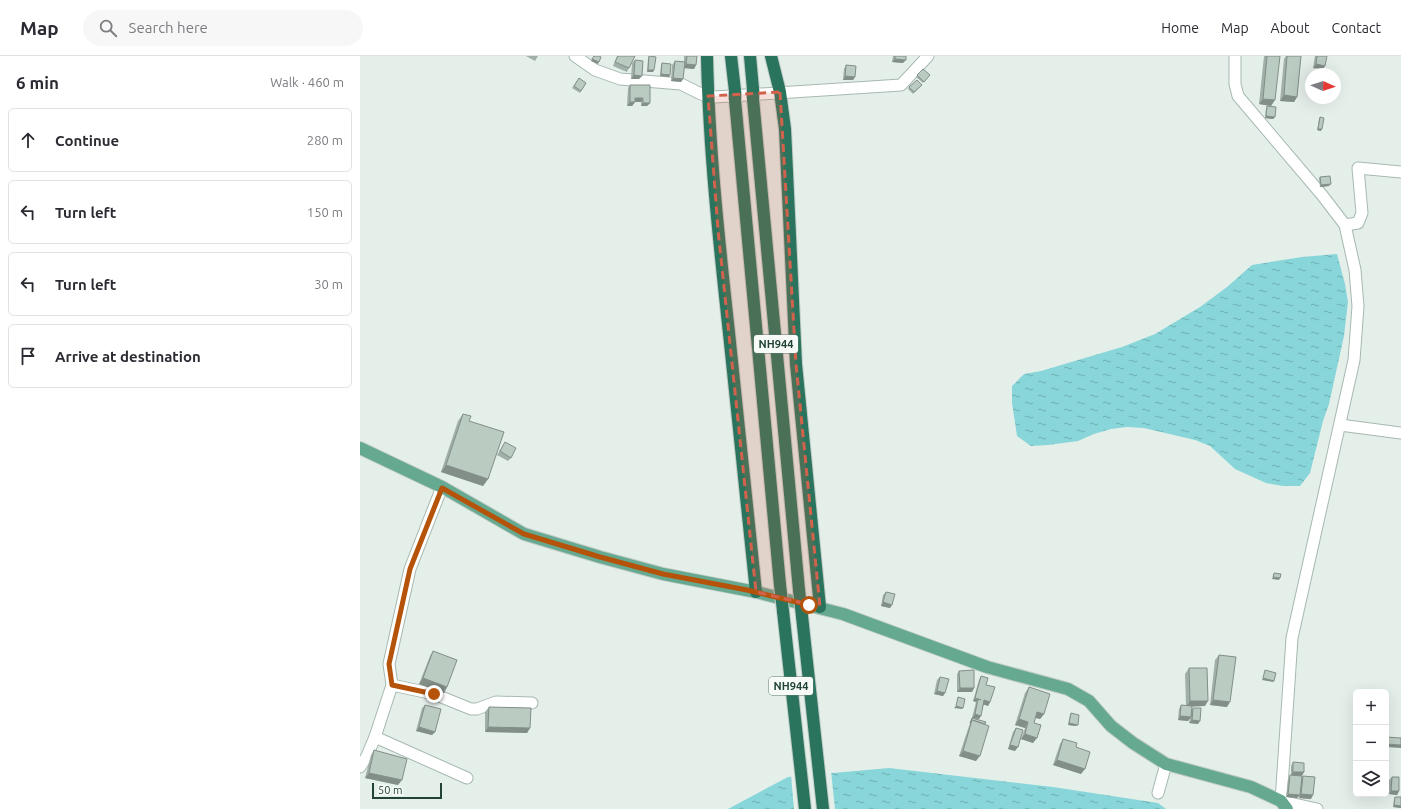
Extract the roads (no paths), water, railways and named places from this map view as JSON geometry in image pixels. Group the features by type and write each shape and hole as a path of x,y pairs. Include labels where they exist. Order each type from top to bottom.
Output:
{"highway":[{"path":"707,56 711,159 756,592"},
{"name":"NH944","path":"731,56 780,585 805,809"},
{"name":"NH944","path":"750,56 799,590 823,809"},
{"path":"771,56 780,92 785,129 796,364 820,607"}],"main road":[{"path":"360,448 442,488 524,534 663,574 756,592 820,607 987,667 1068,690 1089,701 1116,730 1166,764 1251,787 1284,805"}],"street":[{"path":"576,56 595,70 620,79 681,84 708,96 901,85 928,56"},
{"path":"1231,58 1238,96 1322,195 1345,225 1355,270 1358,306 1354,360 1292,638 1284,805 1316,809"},
{"path":"1345,225 1358,223 1362,213 1358,168 1401,172"},
{"path":"1340,425 1401,433"},
{"path":"360,767 367,756 375,737 392,685 389,664 410,569 442,488"},
{"path":"392,685 434,694 471,709 477,709 496,702 532,703"},
{"path":"375,737 467,778"},
{"path":"1158,793 1166,764"}],"water":[{"path":"1337,254 1348,302 1344,336 1329,404 1323,421 1310,473 1300,486 1283,486 1266,483 1235,469 1210,446 1195,440 1144,428 1127,427 1111,429 1078,441 1048,445 1031,446 1017,436 1012,403 1012,386 1024,374 1041,371 1122,347 1155,334 1200,307 1227,287 1252,265 1302,257"},
{"path":"889,768 1053,787 1158,803 1166,809 728,809 788,777"}]}
